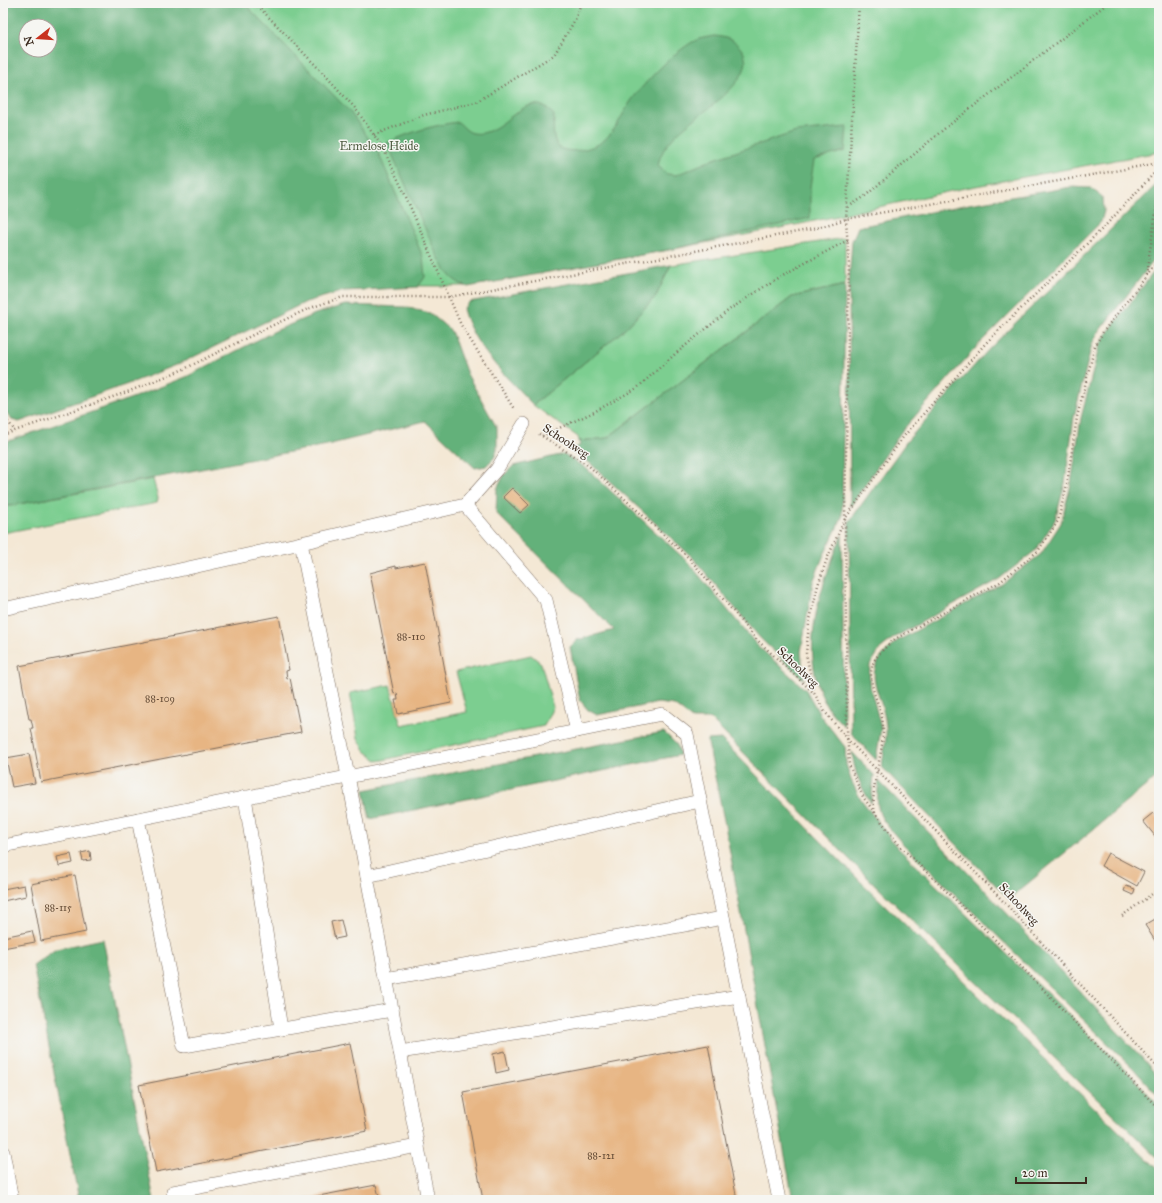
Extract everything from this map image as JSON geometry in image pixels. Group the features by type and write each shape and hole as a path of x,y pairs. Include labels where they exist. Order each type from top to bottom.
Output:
{"lane":[{"path":"3,609 465,505 497,469 524,424"},
{"path":"465,505 546,600 577,731"},
{"path":"301,543 348,776 428,1200"},
{"path":"3,846 662,714 687,734 778,1200"},
{"path":"244,797 281,1029"},
{"path":"367,876 700,801"},
{"path":"138,819 184,1046 392,1010"},
{"path":"386,979 723,918"},
{"path":"400,1052 738,996"},
{"path":"173,1192 418,1146"},
{"path":"3,1152 12,1200"}],"path":[{"name":"Schoolweg","path":"255,3 355,108 383,148 465,332 524,424 589,466 690,559 758,640 814,693 825,712 848,740 1013,911 1159,1069"},
{"path":"374,136 424,114 476,102 554,55 575,20 581,3"},
{"path":"859,3 848,207 846,219 848,240 845,519 849,764 854,779 876,816 900,846 975,919 1159,1109"},
{"path":"848,207 864,197 944,129 1108,3"},
{"path":"3,435 130,391 184,369 310,308 343,297 449,297 790,234 846,219 1159,163"},
{"path":"814,693 806,653 809,624 826,559 845,519 904,436 985,344 1106,226 1159,168"},
{"path":"1146,276 1159,193"},
{"path":"542,436 594,412 637,388 674,355 729,310 780,276 848,240"},
{"path":"876,816 873,800 883,727 871,682 872,666 882,650 895,639 1000,582 1038,551 1058,521 1067,484 1077,417 1095,346 1103,332 1159,260"},
{"path":"3,415 15,431"},
{"path":"1122,916 1159,889"}],"green space":[{"path":"3,3 244,3 351,113 378,152 423,257 425,277 418,287 344,291 306,302 179,364 128,384 19,422 12,420 3,408"},
{"name":"Ermelose Heide","path":"32,3 1159,3 1159,152 965,188 810,222 669,250 469,286 417,286 58,22 58,18 52,18"},
{"path":"714,36 730,40 742,50 746,61 743,73 735,85 724,96 671,140 663,152 658,166 667,174 676,175 714,159 796,132 847,127 845,151 814,160 810,187 810,218 668,250 468,287 452,278 436,253 387,143 422,130 458,122 473,133 484,133 495,128 524,108 534,105 544,107 554,115 554,136 559,147 571,151 593,147 608,137 637,94 672,57 699,39"},
{"path":"1159,182 1159,254 1100,330 1092,344 1074,417 1065,483 1055,520 1036,550 999,579 895,637 881,648 870,665 869,682 881,728 876,760 851,733 849,522 907,441 990,348"},
{"path":"1071,187 1091,188 1103,198 1104,211 1101,222 981,342 901,432 850,507 849,282 852,241 858,227 969,204"},
{"path":"845,238 845,285 792,297 607,438 579,441 578,437 533,405 625,329 656,296 671,265"},
{"path":"671,265 656,296 625,329 533,405 492,361 483,349 474,336 463,309 469,302"},
{"path":"1159,265 1159,775 1009,899 882,767 886,727 874,673 877,663 897,641 1002,584 1041,554 1061,523 1071,484 1081,418 1099,347 1105,336"},
{"path":"845,285 842,517 813,582 801,652 804,680 760,638 693,558 591,464 571,451 580,445 579,441 607,438 792,297"},
{"path":"345,305 405,307 430,313 451,331 467,374 497,428 497,450 494,458 486,466 475,468 425,421 327,445 3,507 3,443 132,398 186,377 275,331 315,314"},
{"path":"564,454 587,469 688,562 756,644 806,690 820,715 845,747 846,764 851,780 860,798 897,847 1128,1072 1159,1106 1159,1159 866,876 710,719 692,719 674,705 658,703 597,715 588,710 580,700 570,647 577,640 614,630 496,513 497,489 504,475 513,466"},
{"path":"153,479 158,498 157,503 3,533 3,507"},
{"path":"842,535 844,726 828,708 819,687 814,665 813,643 819,599"},
{"path":"531,655 541,663 553,707 544,726 378,761 365,751 358,738 350,693 390,685 401,725 467,712 456,672"},
{"path":"664,732 677,745 680,755 370,819 364,790"},
{"path":"721,739 859,880 1159,1170 1159,1200 793,1200 725,825 708,743 708,740"},
{"path":"852,752 874,775 871,803 858,779"},
{"path":"879,781 1001,907 1143,1059 1159,1078 1159,1097 1133,1068 902,843 884,822 881,816 878,802"},
{"path":"103,939 154,1200 79,1200 33,965 56,949"}],"building":[{"path":"512,488 529,505 520,513 503,497"},
{"path":"425,562 451,703 398,714 395,700 398,700 397,693 394,694 370,573 396,566 396,568"},
{"path":"279,616 289,670 286,671 287,679 290,678 301,732 41,782 31,728 33,728 31,719 29,719 19,666"},
{"path":"29,754 35,783 12,787 6,758"},
{"path":"1153,813 1159,820 1159,841 1143,821"},
{"path":"90,851 91,860 83,861 81,853"},
{"path":"1108,853 1144,872 1137,886 1101,866"},
{"path":"71,854 73,863 59,866 57,857"},
{"path":"75,875 86,932 41,941 31,884"},
{"path":"24,885 26,896 3,901 3,889"},
{"path":"1126,886 1135,889 1133,895 1124,891"},
{"path":"1157,918 1159,921 1159,947 1145,925"},
{"path":"341,920 345,937 335,939 331,922"},
{"path":"32,931 35,942 3,948 3,937"},
{"path":"350,1043 367,1131 156,1172 139,1085"},
{"path":"708,1045 737,1200 483,1200 463,1092"},
{"path":"505,1051 509,1070 496,1073 493,1054"},
{"path":"376,1185 380,1200 303,1200 303,1199"}]}
